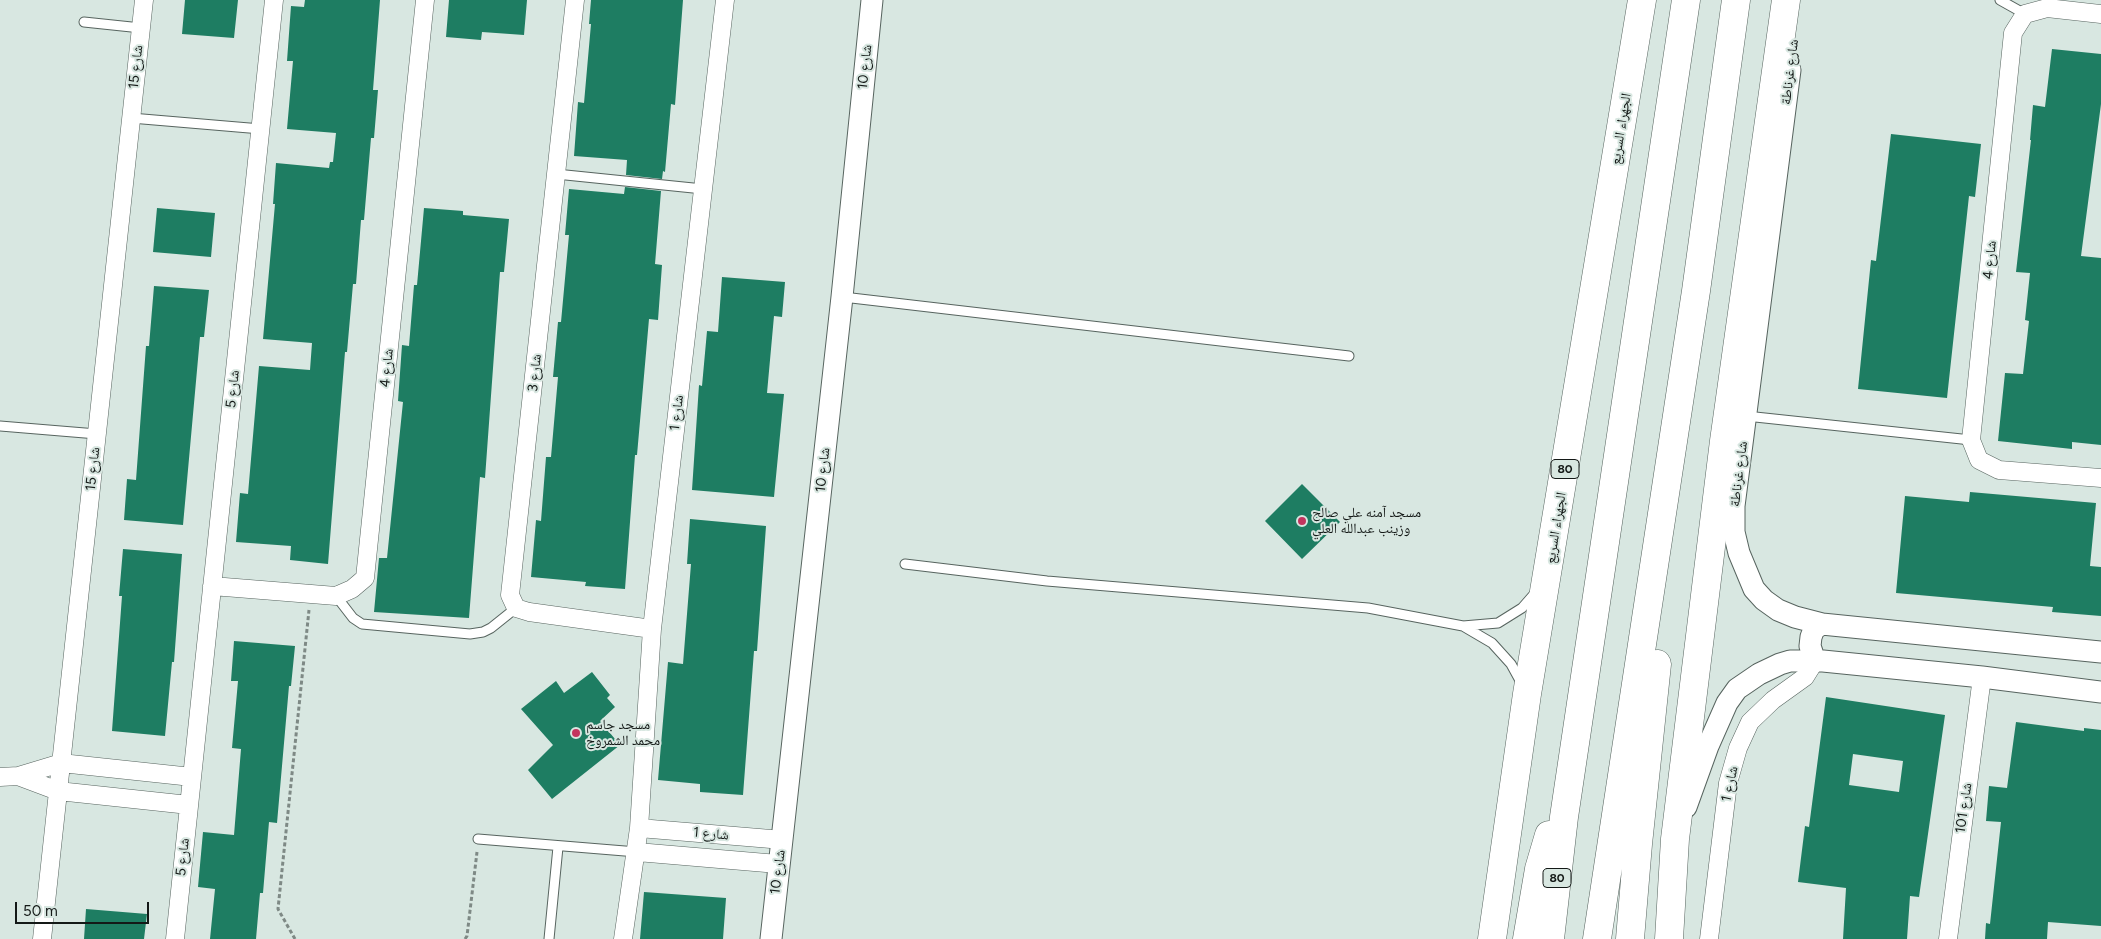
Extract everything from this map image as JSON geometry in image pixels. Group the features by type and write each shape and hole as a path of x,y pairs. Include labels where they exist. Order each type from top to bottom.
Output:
{"main road":[{"name":"الجهراء السريع","path":"1492,939 1528,694 1642,0"},
{"name":"80","path":"1550,939 1572,767 1686,0"},
{"path":"1597,939 1696,291 1736,0"},
{"path":"1669,939 1675,839 1724,441 1786,0"},
{"path":"1630,939 1639,834 1696,291"},
{"path":"1527,939 1539,869 1572,767"}],"street":[{"name":"شارع 15","path":"42,939 144,0"},
{"name":"شارع 5","path":"175,939 274,0"},
{"name":"شارع 4","path":"336,596 352,589 365,578 424,0"},
{"name":"شارع 3","path":"516,608 510,595 575,0"},
{"name":"شارع 1","path":"623,939 637,852 652,629 725,0"},
{"name":"شارع 10","path":"770,939 778,864 783,840 842,297 872,0"},
{"name":"شارع غرناطة","path":"1799,0 1734,506 1734,532 1739,553 1754,588 1764,600 1778,610 1795,617 1822,624 2101,652"},
{"path":"2024,14 2047,8 2101,14"},
{"name":"شارع 4","path":"1971,440 2013,33 2024,14"},
{"path":"1971,440 1979,460 1999,470 2101,478"},
{"path":"212,586 336,596"},
{"path":"516,608 530,612 652,629"},
{"path":"1815,661 1810,646 1811,638 1814,629 1822,624"},
{"path":"1675,839 1710,739 1728,704 1737,689 1759,674 1780,664 1790,661 1815,661 1982,677 2101,692"},
{"name":"شارع 1","path":"1709,939 1718,849 1728,783 1738,748 1750,722 1773,700 1805,678 1815,661"},
{"name":"شارع 101","path":"1948,939 1982,677"},
{"path":"0,777 18,776 61,764 192,777"},
{"path":"18,776 58,791 189,806"},
{"name":"شارع 1","path":"639,828 783,840"},
{"name":"شارع 1","path":"637,852 778,864"}],"lane":[{"path":"2000,0 2024,14"},
{"path":"84,22 140,28"},
{"path":"131,118 261,129"},
{"path":"556,174 703,189"},
{"path":"842,297 1349,356"},
{"path":"1746,416 1971,440"},
{"path":"0,426 97,434"},
{"path":"905,564 1047,580 1368,608 1463,626 1498,624 1522,608 1547,580"},
{"path":"336,596 353,618 362,624 470,634 483,632 491,628 516,608"},
{"path":"1463,626 1492,643 1511,664 1528,694"},
{"path":"478,838 637,852"},
{"path":"549,939 558,846"}],"path":[{"path":"295,939 278,909 310,594"},
{"path":"465,939 467,936 478,838"}],"building":[{"path":"185,0 238,0 234,38 182,34"},
{"path":"305,0 380,0 373,90 378,90 374,138 371,138 364,220 361,220 356,284 353,284 347,352 345,352 328,564 290,560 291,546 236,542 240,493 248,494 259,366 310,370 312,343 263,339 275,204 273,204 276,163 329,168 330,162 333,162 336,133 287,129 293,61 287,61 291,6 304,7"},
{"path":"449,0 527,0 524,35 482,32 481,40 446,37"},
{"path":"591,0 683,0 675,105 671,104 665,172 663,171 662,179 626,175 627,160 574,156 578,102 584,103 591,24 589,24"},
{"path":"2052,49 2101,54 2101,104 2081,256 2101,258 2101,445 2072,442 2072,449 1998,441 2005,373 2023,374 2029,321 2025,320 2030,273 2016,272 2031,140 2033,105 2045,107"},
{"path":"1891,134 1981,144 1975,197 1969,196 1947,398 1858,389 1871,260 1876,261"},
{"path":"625,187 661,191 655,264 662,265 658,320 649,319 637,455 635,455 625,589 585,586 586,582 531,577 536,520 541,521 546,457 551,457 558,377 553,377 558,322 561,322 569,235 565,235 569,189 624,194"},
{"path":"157,208 215,213 211,257 153,252"},
{"path":"424,208 463,211 463,215 509,219 504,272 500,272 485,478 480,477 469,618 374,612 379,558 387,558 403,402 398,401 402,345 409,346 414,285 417,285"},
{"path":"722,277 785,282 782,317 774,316 767,393 784,394 774,497 692,490 699,385 702,386 707,331 718,332"},
{"path":"154,286 209,290 204,337 200,337 183,525 124,520 127,479 136,480 146,346 149,346"},
{"name":"مسجد آمنه علي صالح وزينب عبدالله العلي","path":"1302,484 1340,522 1302,559 1265,521"},
{"path":"1970,492 2096,503 2090,566 2101,567 2101,616 2052,612 2053,607 1896,593 1905,496 1969,502"},
{"path":"690,519 766,526 757,651 754,651 743,795 700,792 700,784 658,780 668,662 683,664 691,564 687,564"},
{"path":"123,549 182,554 174,662 172,662 165,736 112,731 122,596 119,596"},
{"path":"234,641 295,646 291,686 289,686 277,823 269,822 263,893 260,893 256,939 210,939 215,889 198,887 203,832 234,835 241,749 232,748 238,681 231,681"},
{"name":"مسجد جاسم محمد الشمروخ","path":"592,672 610,695 607,698 615,707 600,721 620,745 552,799 528,770 553,745 521,709 556,681 564,693"},
{"path":"1826,697 1945,715 1919,897 1910,896 1907,939 1843,939 1846,888 1798,882 1805,826 1809,827","holes":["1853,754 1903,761 1899,792 1849,785"]},
{"path":"2016,722 2084,731 2084,728 2101,730 2101,926 2048,922 2047,939 1985,939 1986,923 1990,924 2001,822 1986,821 1989,786 2007,788"},
{"path":"644,892 726,898 723,939 640,939"},
{"path":"86,909 147,914 144,939 84,939"}],"place":[{"name":"مسجد آمنه علي صالح وزينب عبدالله العلي","path":"1302,521"},
{"name":"مسجد جاسم محمد الشمروخ","path":"576,733"}]}
